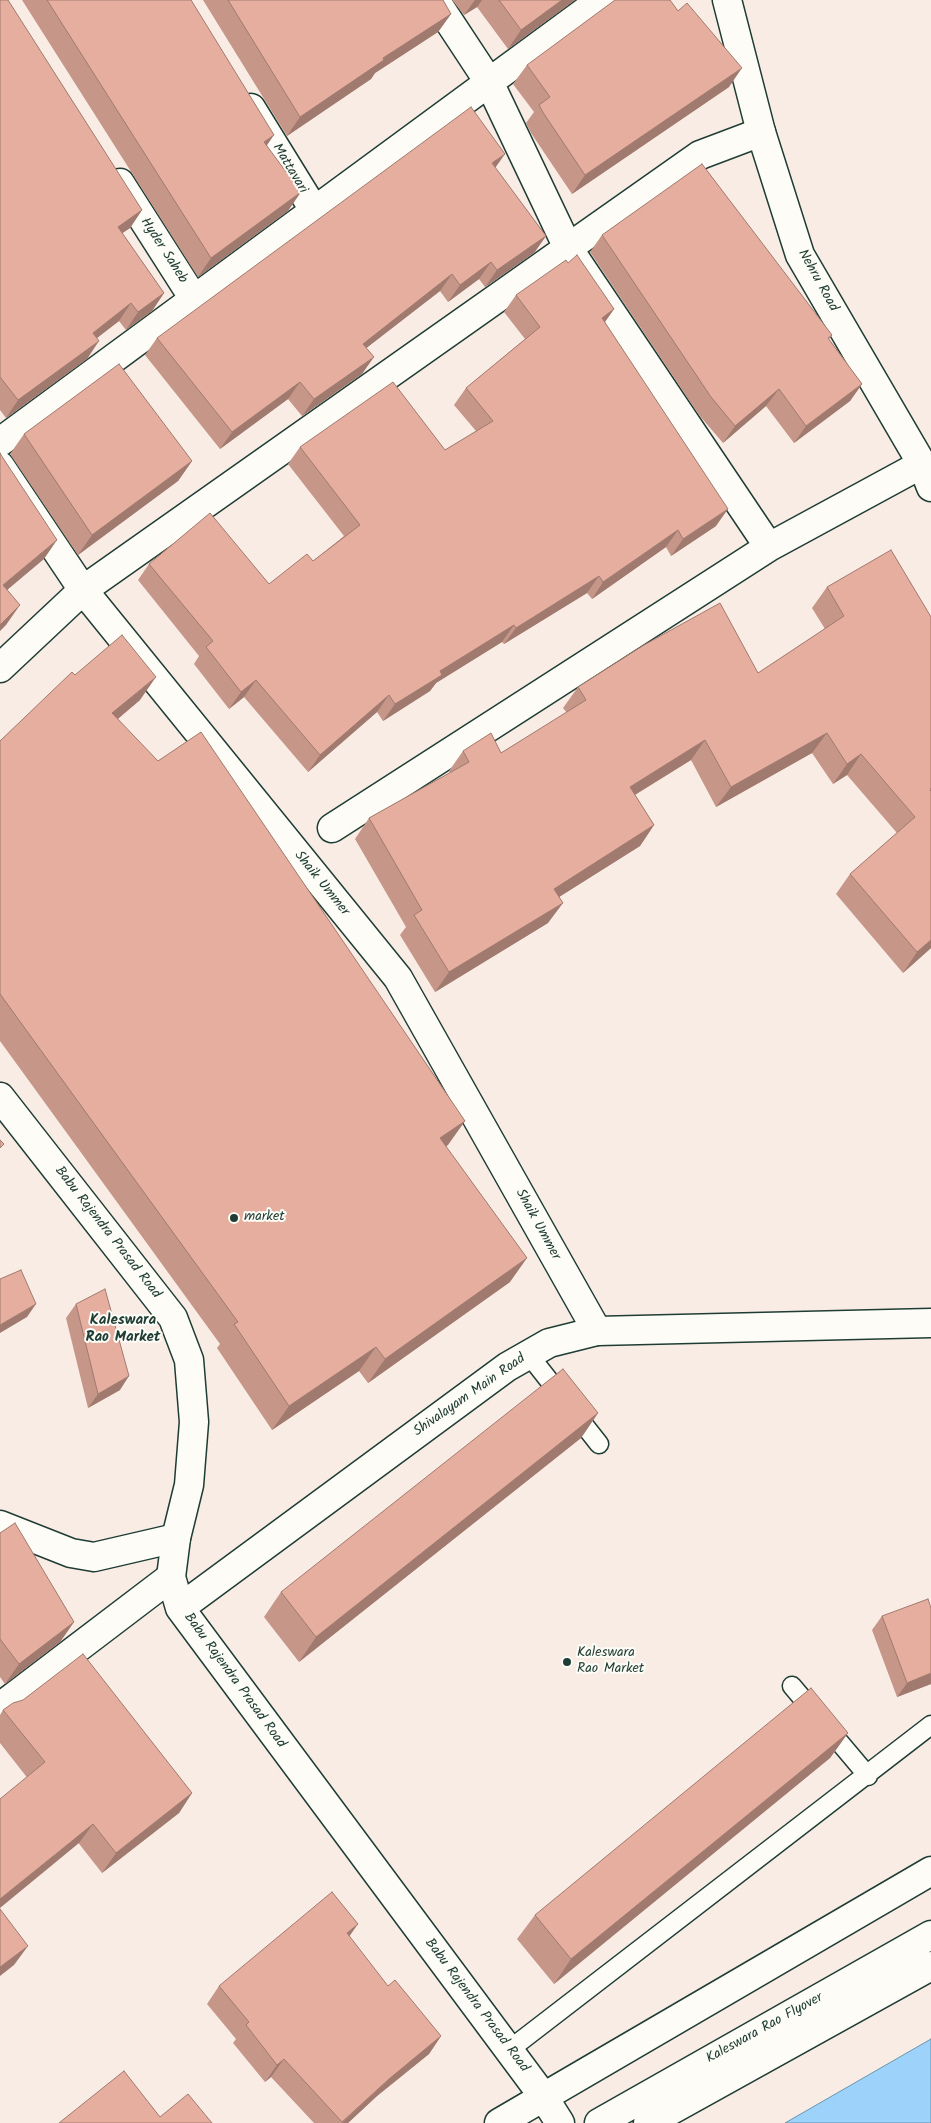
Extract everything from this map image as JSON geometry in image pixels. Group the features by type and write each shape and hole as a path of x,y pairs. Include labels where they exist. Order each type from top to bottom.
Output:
{"street":[{"path":"435,0 489,82 568,248 769,547"},
{"path":"0,442 601,0"},
{"name":"Nehru Road","path":"727,0 761,132 800,255 927,475"},
{"name":"Mattavari","path":"237,84 314,210"},
{"path":"0,668 83,590 700,155 761,132"},
{"name":"Hyder Saheb","path":"104,158 194,299"},
{"name":"Shaik Ummer","path":"0,466 83,590 398,978 597,1331"},
{"path":"332,828 769,547 927,475"},
{"name":"Babu Rajendra Prasad Road","path":"0,1098 173,1318 189,1360 194,1422 189,1485 176,1538 171,1577 180,1608 543,2096 560,2123"},
{"name":"Shivalayam Main Road","path":"180,1608 507,1367 549,1343 597,1331 925,1320"},
{"path":"0,1525 71,1553 94,1558 176,1538"},
{"path":"0,1706 171,1577"},
{"path":"499,2123 931,1871"},
{"name":"Kaleswara Rao Flyover","path":"599,2123 931,1936"},
{"path":"648,2123 931,1966"}],"lane":[{"path":"529,1355 599,1444"},
{"path":"792,1686 868,1776"},
{"path":"509,2050 868,1776 931,1725"}],"water":[{"path":"931,2039 931,2123 785,2123"}],"building":[{"path":"0,0 8,0 142,210 118,227 164,293 138,312 131,303 93,333 99,341 18,400 0,377"},
{"path":"47,0 191,0 274,135 264,142 301,192 211,258"},
{"path":"228,0 443,0 451,14 383,58 384,60 300,117"},
{"path":"499,0 562,0 521,30"},
{"path":"615,0 670,0 678,11 687,3 742,68 585,175 539,105 550,97 527,65"},
{"path":"471,107 505,154 492,163 546,236 497,270 491,262 460,285 452,274 363,344 374,357 314,399 300,382 232,432 157,338"},
{"path":"702,164 832,335 828,338 862,384 806,426 779,389 735,426 711,397 602,235"},
{"path":"577,255 614,309 602,318 728,509 683,539 678,530 603,582 599,576 516,628 514,625 440,671 442,675 395,704 389,695 320,755 256,680 241,692 206,647 213,641 149,564 210,513 269,584 307,554 313,561 360,525 300,447 393,382 445,450 493,421 466,388 540,327 516,295 566,260 568,263"},
{"path":"119,364 192,461 92,535 24,434"},
{"path":"0,453 57,540 3,585 20,605 0,625"},
{"path":"891,550 931,617 931,940 917,952 850,874 915,817 861,754 847,764 827,733 731,787 705,740 630,787 654,825 554,889 563,903 449,972 414,915 422,910 369,818 469,762 463,751 491,733 501,753 586,700 578,687 644,645 720,603 758,673 844,616 827,587"},
{"path":"122,635 156,677 112,713 158,761 201,732 465,1121 440,1138 527,1258 385,1359 376,1347 289,1406 234,1324 238,1322 0,994 0,741 72,672 75,675"},
{"path":"0,1140 4,1144 0,1148"},
{"path":"21,1270 36,1304 0,1325 0,1279"},
{"path":"105,1289 129,1376 98,1394 76,1304"},
{"path":"563,1369 598,1413 316,1637 281,1592"},
{"path":"15,1523 74,1622 19,1664 0,1639 0,1533"},
{"path":"928,1599 931,1608 931,1673 907,1683 882,1616"},
{"path":"83,1654 192,1793 116,1853 93,1824 0,1899 0,1799 45,1762 3,1710 13,1703 23,1700"},
{"path":"811,1688 848,1733 571,1959 535,1915"},
{"path":"332,1892 358,1924 347,1933 388,1986 395,1980 441,2036 389,2079 342,2122 284,2059 277,2065 246,2025 249,2022 219,1986"},
{"path":"0,1909 28,1946 0,1967"},
{"path":"124,2071 160,2117 188,2094 212,2123 59,2123"}],"place":[{"name":"market","path":"234,1218"},
{"name":"Kaleswara Rao Market","path":"567,1662"}],"district":[{"name":"Kaleswara Rao Market","path":"123,1330"}]}
